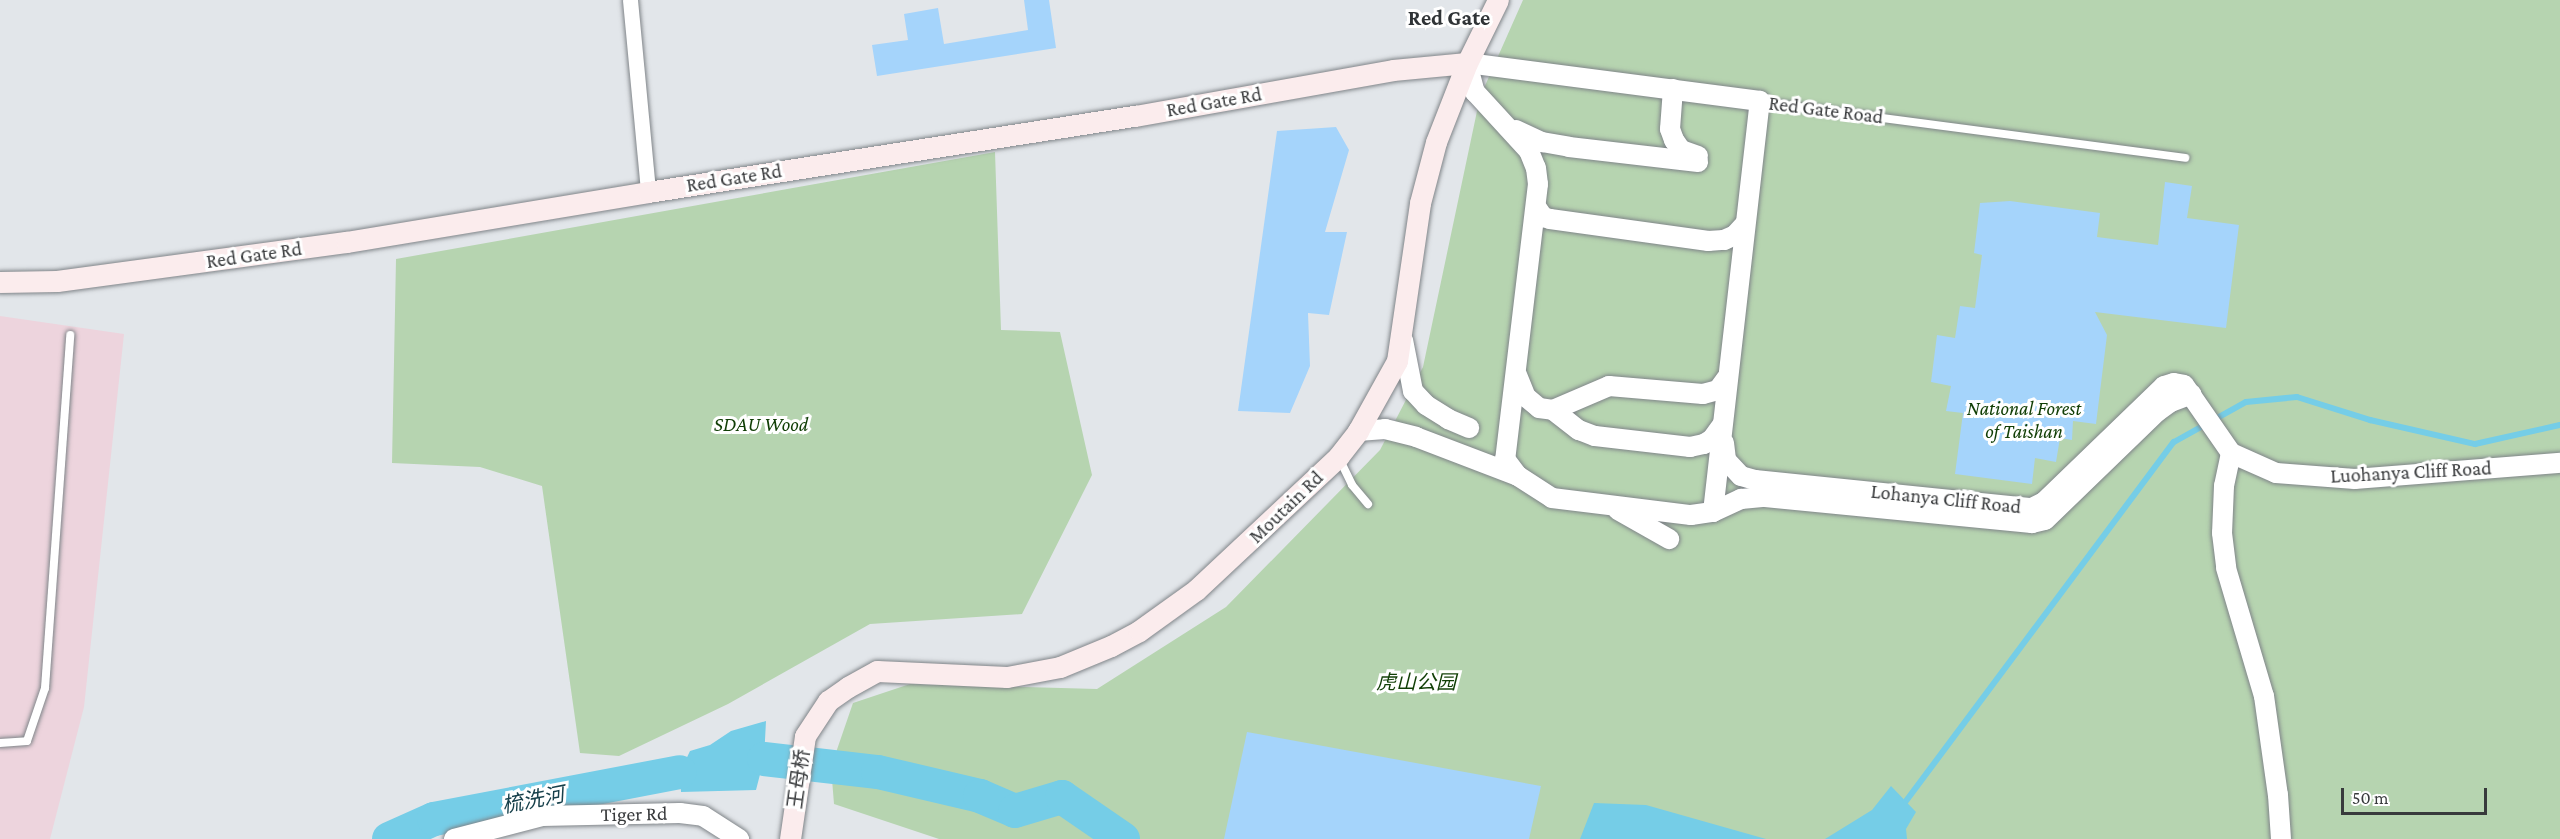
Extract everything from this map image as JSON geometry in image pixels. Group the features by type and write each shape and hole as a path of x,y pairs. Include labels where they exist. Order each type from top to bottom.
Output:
{"main road":[{"name":"Moutain Rd","path":"805,736 828,701 877,671 1007,677 1060,667 1130,636 1196,590 1338,457 1358,432 1397,361 1420,202 1436,142 1467,63 1498,0"},
{"name":"Red Gate Rd","path":"0,282 57,281 347,242 648,192 1135,116 1393,70 1467,63"},
{"name":"王母桥","path":"792,831 805,736"}],"street":[{"path":"630,0 648,192"},
{"path":"1467,63 1475,92 1490,111 1527,136 1542,142 1698,159 1681,150 1670,129 1673,89"},
{"name":"Red Gate Road","path":"1467,63 1760,101"},
{"path":"1358,432 1385,429 1416,436 1518,476 1552,498 1691,515 1713,512 1726,379 1760,101"},
{"path":"1504,122 1529,151 1536,168 1537,207 1505,459 1518,476"},
{"path":"1537,207 1543,217 1550,219 1708,241 1724,240 1736,235 1745,224"},
{"path":"1402,332 1413,391 1426,405 1448,419 1469,428"},
{"path":"1517,375 1526,397 1539,408 1553,410 1579,430 1595,436 1690,447 1704,444 1712,439 1722,425"},
{"path":"1553,410 1608,386 1703,394 1718,390 1726,379"},
{"name":"Lohanya Cliff Road","path":"1713,512 1741,499 1765,497 2032,523 2045,520 2157,412 2171,402 2192,394 2184,385 2174,383 2164,386 2044,502 2032,508 1755,480 1741,476 1726,460 1722,425"},
{"path":"2192,394 2231,453 2224,486 2222,533 2226,568 2264,696 2273,750 2281,839"},
{"name":"Luohanya Cliff Road","path":"2231,453 2276,473 2355,479 2560,463"},
{"path":"1604,504 1631,515 1669,539"},
{"name":"Tiger Rd","path":"454,839 542,816 680,813 703,816 739,839"}],"lane":[{"name":"Red Gate Road","path":"1760,101 2185,158"},
{"path":"0,743 27,741 45,688 70,335"},
{"path":"1338,457 1352,485 1368,504"}],"shaded area":[{"path":"0,316 124,334 84,707 50,839 0,839"}],"green space":[{"name":"National Forest of Taishan","path":"1523,0 2560,0 2560,839 939,839 834,804 831,767 853,703 910,684 1097,689 1226,607 1380,450 1423,367 1480,97"},
{"name":"SDAU Wood","path":"995,152 1001,330 1060,332 1092,475 1022,614 870,624 728,704 619,756 580,753 542,486 480,467 392,463 396,259"}],"water":[{"path":"766,721 764,759 756,790 681,792 680,772 690,751 710,745 731,731"},
{"path":"1891,786 1916,812 1906,829 1907,839 1825,839 1872,810"},
{"path":"1594,803 1646,805 1766,839 1580,839"}],"building":[{"path":"1024,0 1049,0 1056,48 877,76 872,45 908,40 904,14 938,8 944,44 1028,30"},
{"path":"1336,127 1349,150 1325,232 1347,232 1329,315 1308,313 1310,366 1290,413 1238,411 1277,131"},
{"path":"2165,182 2192,186 2187,218 2239,225 2226,328 2095,312 2107,335 2096,424 2073,421 2072,440 2060,438 2056,462 2035,458 2032,484 1955,474 1963,413 1946,411 1951,386 1931,382 1937,335 1955,338 1960,306 1975,308 1982,255 1974,253 1980,203 2010,201 2100,213 2097,237 2158,245"},
{"path":"1247,732 1541,786 1529,839 1224,839"}],"waterway":[{"path":"1906,801 2174,442 2246,402 2297,397 2370,420 2475,444 2560,425"},
{"path":"764,759 878,772 980,796 1015,811 1062,797 1123,839"},
{"name":"梳洗河","path":"389,839 434,819 680,772"}],"district":[{"name":"Red Gate","path":"1449,18"}],"park label":[{"name":"虎山公园","path":"1416,682"}]}
